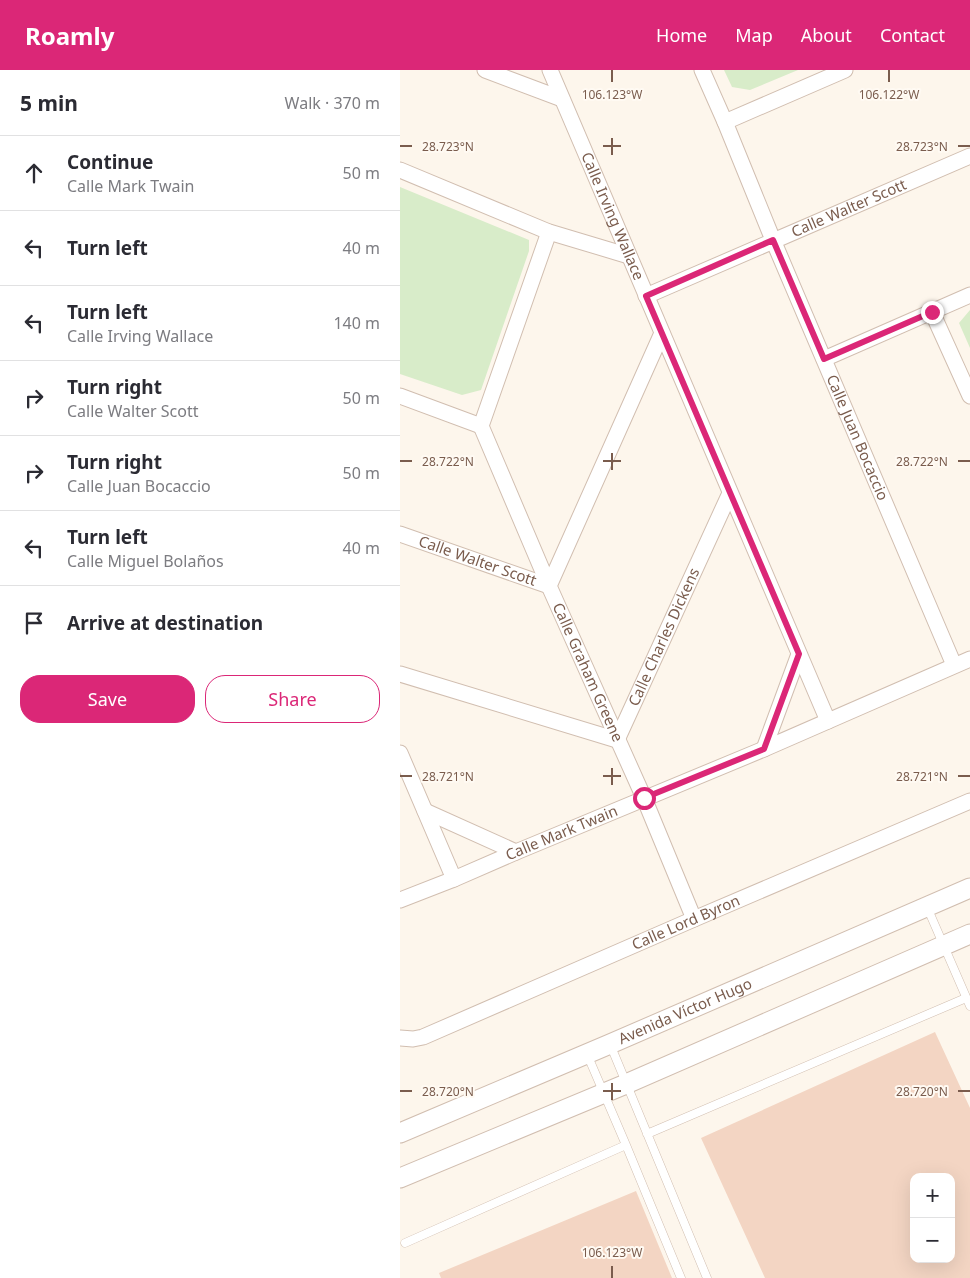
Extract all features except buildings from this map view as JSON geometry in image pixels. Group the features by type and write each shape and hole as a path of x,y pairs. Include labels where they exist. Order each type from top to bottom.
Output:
{"street":[{"path":"485,70 562,99"},
{"name":"Calle Irving Wallace","path":"550,70 828,721"},
{"name":"Calle Juan Bocaccio","path":"702,70 954,666"},
{"path":"725,122 845,70"},
{"name":"Calle Walter Scott","path":"646,296 970,156"},
{"path":"400,170 549,232 629,256"},
{"path":"400,396 481,426 549,232"},
{"path":"824,359 970,295"},
{"path":"932,312 970,396"},
{"name":"Calle Walter Scott","path":"400,534 549,586 662,333"},
{"name":"Calle Graham Greene","path":"481,426 549,586 644,798 694,919"},
{"name":"Calle Charles Dickens","path":"617,740 730,493"},
{"path":"764,749 799,654"},
{"name":"Calle Mark Twain","path":"400,900 764,749 970,658"},
{"path":"400,674 617,740"},
{"path":"400,753 454,879"},
{"name":"Calle Lord Byron","path":"400,1038 413,1039 423,1037 970,801"},
{"path":"425,811 516,852"},
{"name":"Avenida Víctor Hugo","path":"400,1133 970,888"},
{"path":"400,1178 604,1094 970,934"}],"lane":[{"path":"927,907 970,1006"},
{"path":"647,1134 966,998"},
{"path":"610,1044 706,1278"},
{"path":"587,1054 681,1278"},
{"path":"405,1243 626,1145"}],"green space":[{"path":"724,70 798,70 750,90 732,87"},
{"path":"400,187 529,240 529,251 481,390 462,395 400,374"},
{"path":"970,310 970,348 959,323"}],"route":[{"path":"644,798 764,749 799,654 646,296 773,240 824,359 932,312"}]}
